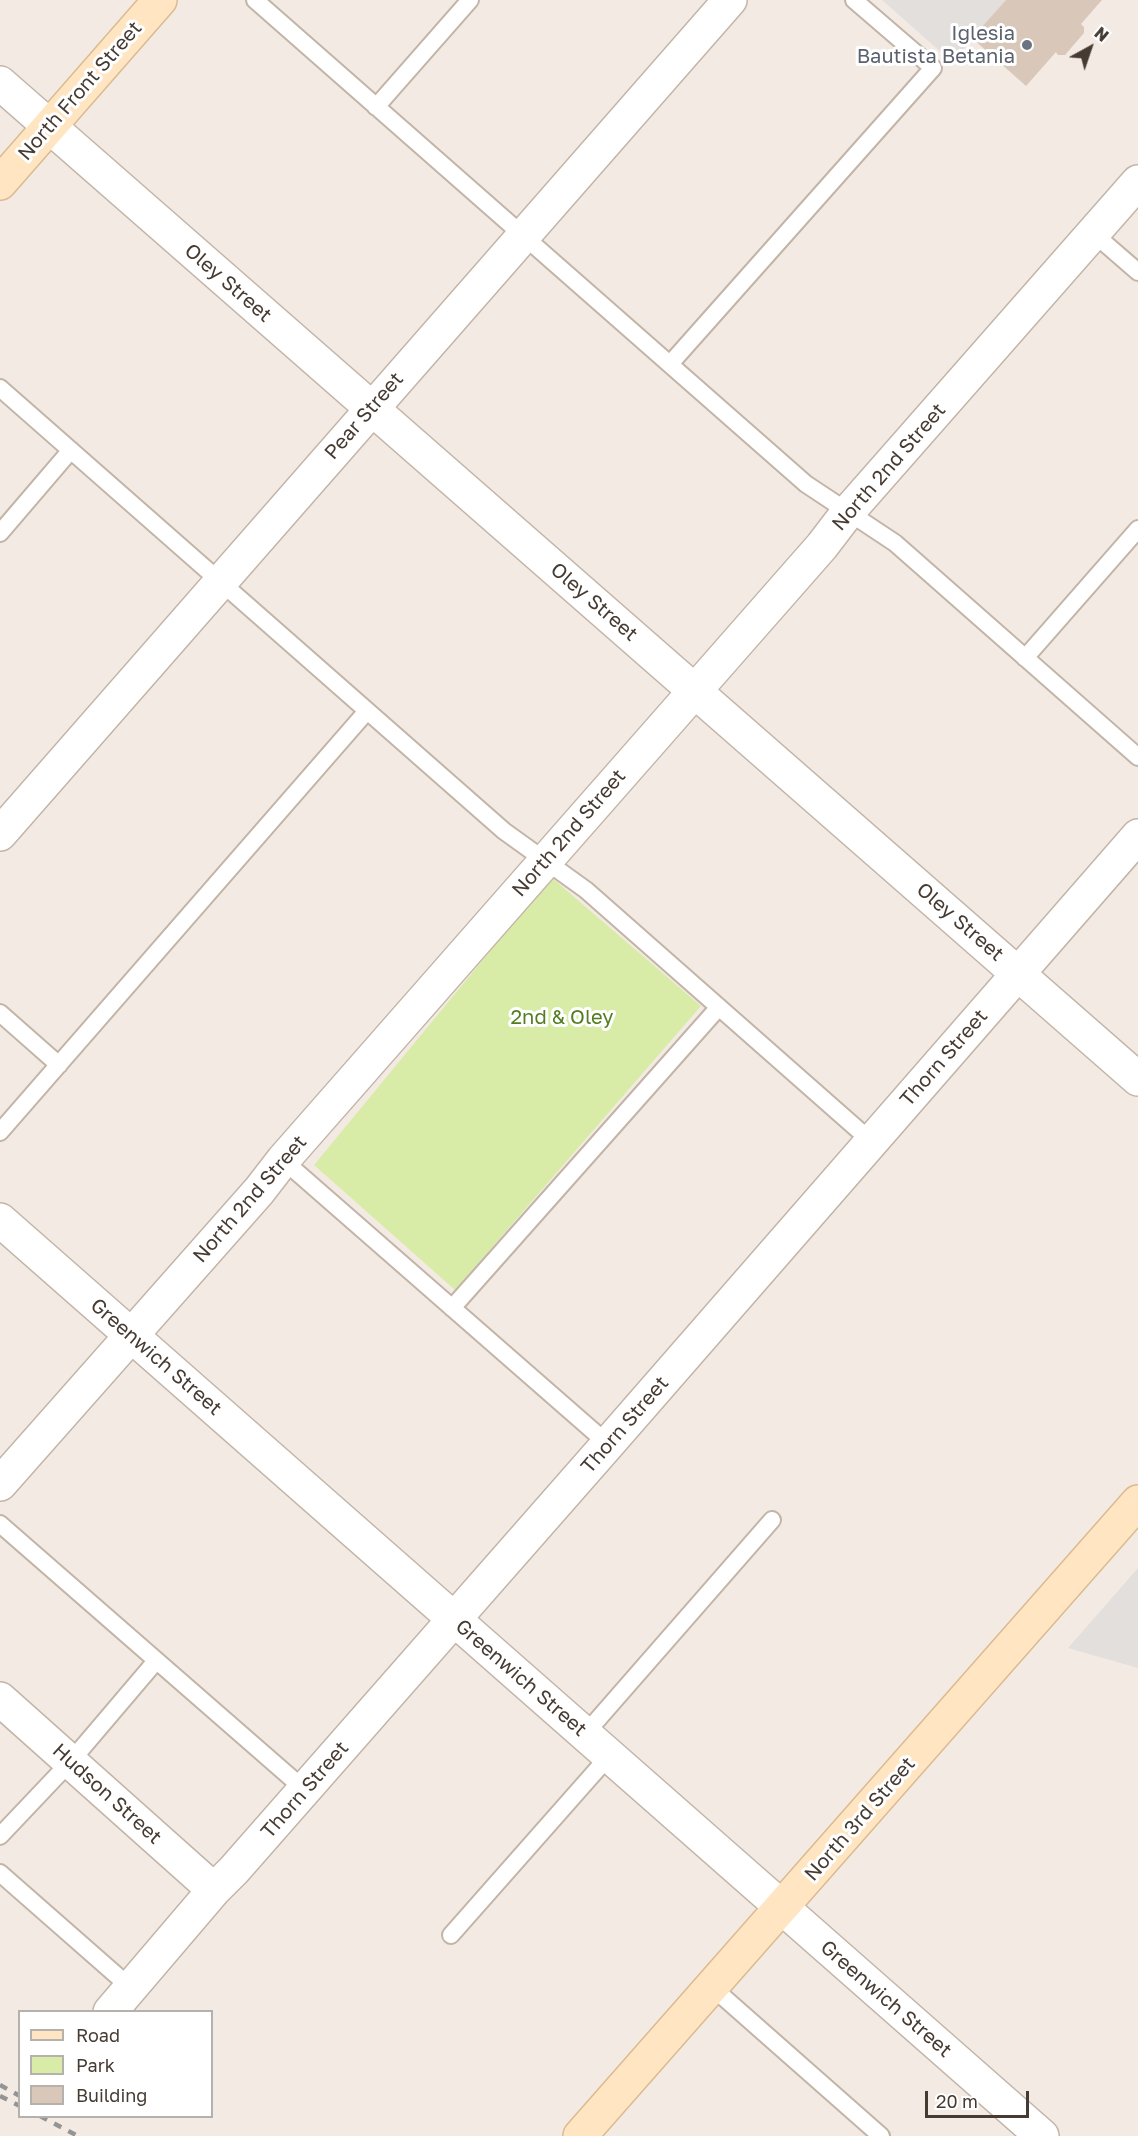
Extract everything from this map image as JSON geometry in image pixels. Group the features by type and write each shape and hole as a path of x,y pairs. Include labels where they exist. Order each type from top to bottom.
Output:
{"street":[{"name":"North Front Street","path":"0,183 160,0"},
{"name":"Pear Street","path":"0,834 729,0"},
{"name":"Oley Street","path":"0,83 1138,1078"},
{"name":"North 2nd Street","path":"0,1484 260,1191 283,1160 544,860 822,546 848,512 1138,182"},
{"name":"Thorn Street","path":"120,2000 214,1890 305,1790 609,1444 1138,836"},
{"name":"Greenwich Street","path":"0,1220 1042,2136"},
{"name":"North 3rd Street","path":"580,2136 1138,1502"},
{"name":"Hudson Street","path":"0,1699 214,1890"}],"lane":[{"path":"255,0 806,484 895,543 1138,757"},
{"path":"376,107 470,0"},
{"path":"670,364 933,68 855,0"},
{"path":"1093,233 1138,272"},
{"path":"0,388 504,831 586,890 872,1142"},
{"path":"0,533 71,450"},
{"path":"1025,657 1138,529"},
{"path":"0,1132 367,711"},
{"path":"452,1308 719,1007"},
{"path":"0,1013 59,1065"},
{"path":"283,1160 609,1444"},
{"path":"585,1734 772,1520"},
{"path":"0,1524 305,1790"},
{"path":"0,1836 71,1761 156,1660"},
{"path":"451,1935 609,1756"},
{"path":"0,1873 120,2000"},
{"path":"712,1987 881,2136"}],"green space":[{"name":"2nd & Oley","path":"551,877 701,1006 455,1290 314,1165"}],"shaded area":[{"path":"882,0 1006,0 952,62"},
{"path":"1138,1568 1138,1668 1068,1648"}],"building":[{"name":"Iglesia Bautista Betania","path":"1006,0 1102,0 1081,24 1084,27 1084,33 1065,55 1058,55 1056,52 1026,86 972,38"}],"railway":[{"path":"0,2085 18,2095"},
{"path":"0,2096 18,2105"},
{"path":"44,2118 78,2136"}],"place":[{"name":"Iglesia Bautista Betania","path":"1027,45"}]}
